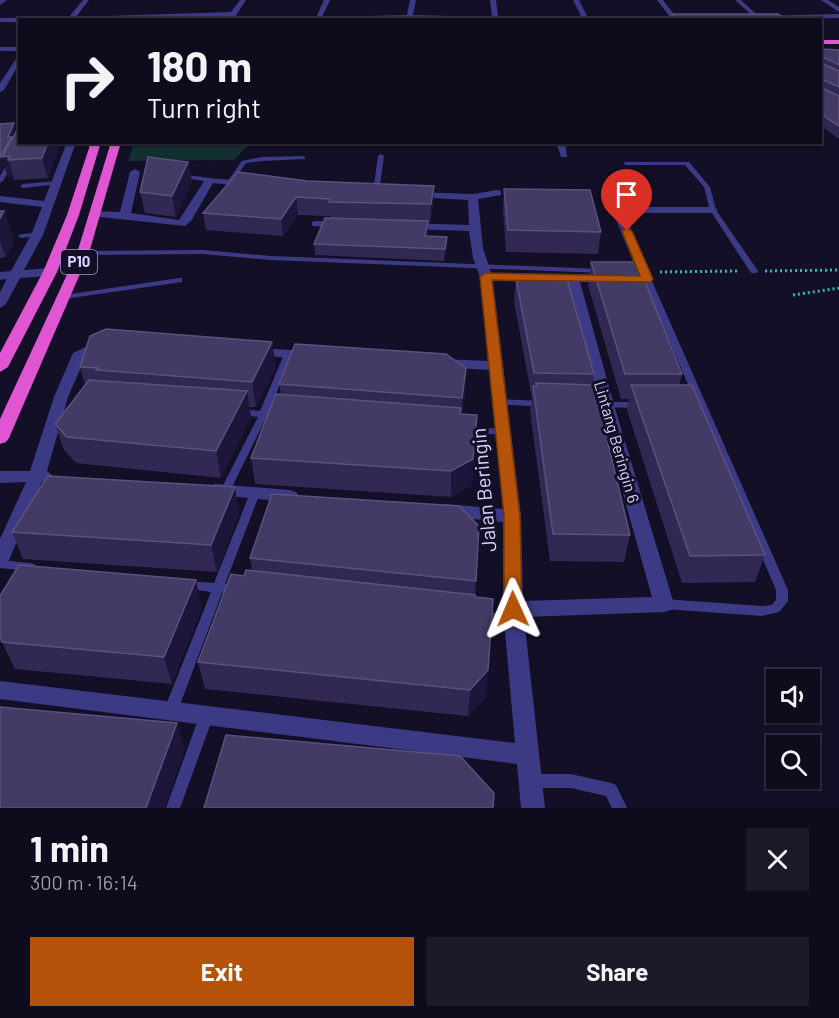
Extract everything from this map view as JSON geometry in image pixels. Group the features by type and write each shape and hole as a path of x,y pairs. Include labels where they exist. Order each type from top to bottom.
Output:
{"highway":[{"path":"822,43 839,43"},
{"name":"P10","path":"0,367 50,272 73,215 95,144"},
{"name":"P10","path":"0,438 83,253 115,144"}],"street":[{"path":"0,3 4,0"},
{"path":"71,18 86,0"},
{"path":"150,18 231,17 243,0"},
{"path":"318,18 327,0"},
{"path":"410,17 412,0"},
{"path":"364,18 495,18 493,0"},
{"path":"576,0 585,18"},
{"path":"660,0 674,18 697,18"},
{"path":"738,0 756,17"},
{"path":"824,0 839,10"},
{"path":"744,17 839,16"},
{"path":"0,20 18,20"},
{"path":"0,49 18,49"},
{"path":"0,90 18,58"},
{"path":"0,304 37,235 71,144"},
{"path":"561,144 564,155"},
{"path":"125,215 138,172"},
{"path":"95,214 125,215 181,224 186,221 210,180 262,186"},
{"path":"408,194 473,197 497,193"},
{"name":"Jalan Beringin","path":"473,197 474,228 483,271 512,516 513,614 533,808"},
{"path":"483,271 573,279 646,276 612,198"},
{"path":"0,199 49,205"},
{"path":"617,210 713,210"},
{"path":"316,224 350,225"},
{"path":"395,226 474,228"},
{"path":"0,276 50,272"},
{"name":"Lintang Beringin 6","path":"573,279 600,405 664,604"},
{"path":"0,562 67,398 80,353 106,342 120,342"},
{"path":"244,351 323,356"},
{"path":"426,362 495,366"},
{"path":"0,477 37,475 60,477"},
{"path":"201,489 302,497"},
{"path":"430,508 512,516"},
{"path":"513,614 664,604"},
{"path":"0,690 528,755"}],"lane":[{"path":"0,181 21,144"},
{"path":"376,192 381,156"},
{"path":"230,182 244,162 303,158"},
{"path":"626,163 687,163 707,187 713,210 754,271"},
{"path":"176,175 210,180"},
{"path":"23,186 57,183"},
{"path":"21,236 37,235"},
{"path":"83,253 203,252 483,271 622,272"},
{"path":"646,276 697,404 782,591 782,601 775,609 762,611 664,604"},
{"path":"64,297 179,280"},
{"path":"225,491 263,414 288,354"},
{"path":"500,402 558,404"},
{"path":"600,405 648,405"},
{"path":"227,411 286,416"},
{"path":"457,429 503,432"},
{"path":"171,710 255,493"},
{"path":"0,562 46,569"},
{"path":"171,583 253,592"},
{"path":"466,614 513,614"},
{"path":"174,808 206,717"},
{"path":"531,781 571,781 611,790 620,808"}],"path":[{"path":"646,276 839,270"},
{"path":"793,295 839,288"}],"green space":[{"path":"134,144 249,144 234,160 128,161"}],"building":[{"path":"672,14 778,14 784,18 677,18"},
{"path":"822,49 839,50 839,65 822,56"},
{"path":"822,63 839,71 839,87 822,79"},
{"path":"822,88 839,96 839,126 822,114"},
{"path":"14,123 8,137 12,137 0,157 0,124"},
{"path":"18,129 18,144 47,144 42,158 8,160 9,156 2,157"},
{"path":"148,157 188,162 172,196 140,192"},
{"path":"238,172 307,181 434,186 431,204 329,202 330,199 296,197 281,219 203,213"},
{"path":"504,189 590,190 601,232 508,230"},
{"path":"325,218 428,221 425,236 447,237 445,249 314,244"},
{"path":"591,262 637,262 682,374 625,374"},
{"path":"516,279 567,279 594,374 534,373"},
{"path":"106,329 272,342 252,382 80,367 90,336"},
{"path":"295,344 446,354 466,368 462,398 279,384"},
{"path":"89,380 247,391 216,451 67,437 55,424"},
{"path":"536,383 594,385 630,535 553,534 533,386 537,386"},
{"path":"631,385 692,385 765,555 690,556"},
{"path":"276,394 461,408 460,414 477,415 473,459 451,471 251,458"},
{"path":"48,476 235,487 211,545 12,532"},
{"path":"272,494 459,506 479,526 476,581 250,558"},
{"path":"19,565 196,580 164,657 2,642 0,638 0,596"},
{"path":"246,570 475,595 475,597 493,599 488,670 470,690 198,662 231,574 244,576"},
{"path":"0,707 177,723 146,808 0,808"},
{"path":"226,735 460,756 494,793 493,808 204,808"}],"route":[{"path":"513,609 512,516 486,277 647,279 627,231"}]}
